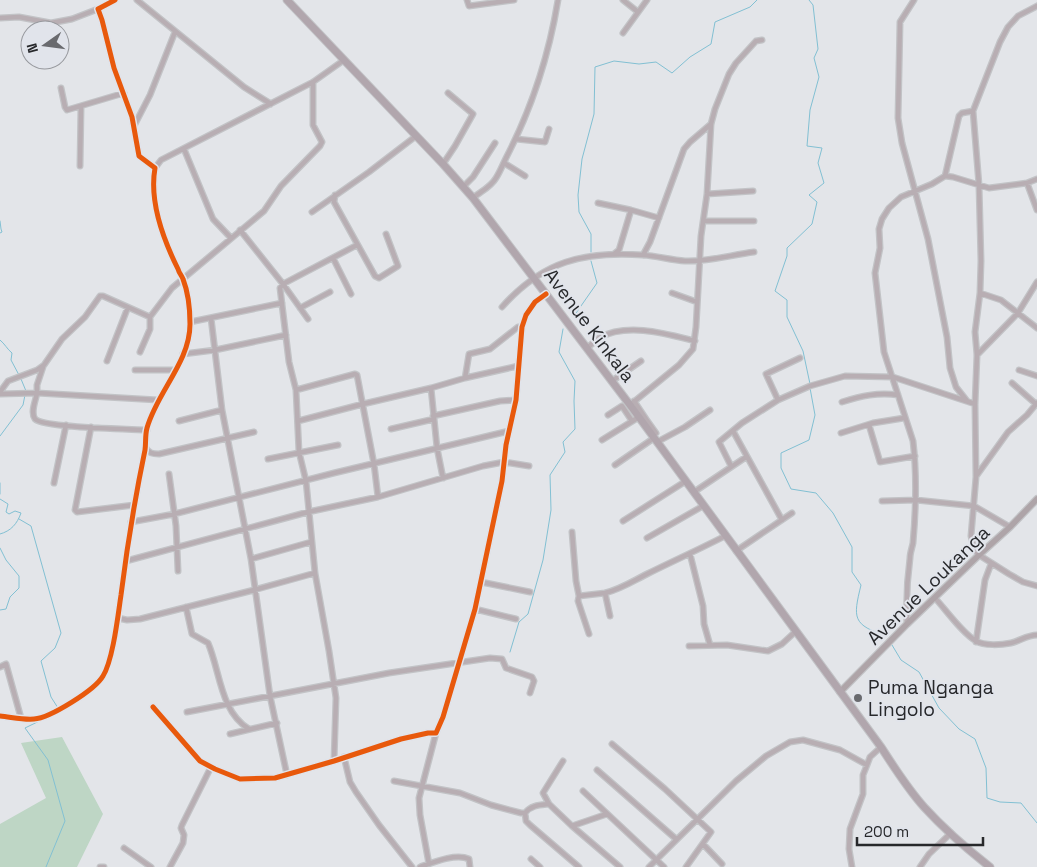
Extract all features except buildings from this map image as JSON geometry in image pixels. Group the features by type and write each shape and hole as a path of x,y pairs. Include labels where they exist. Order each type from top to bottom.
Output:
{"main road":[{"name":"Avenue Kinkala","path":"287,0 473,198 640,420 656,438 703,506 924,807 990,867"},
{"name":"Avenue Loukanga","path":"840,692 907,624 1037,499"}],"street":[{"path":"0,18 19,17 51,23 72,19 116,0"},
{"path":"137,0 244,87 271,104"},
{"path":"467,0 469,6 514,0"},
{"path":"473,198 494,181 516,138 545,63 554,27 558,0"},
{"path":"623,0 638,12"},
{"path":"623,33 647,0"},
{"path":"914,0 900,22 898,118 914,192 928,239 947,337 950,368 956,387 967,401"},
{"path":"1037,6 1018,16 1008,27 1000,42 973,111 979,184 981,261 980,293 975,332 977,355 975,404 976,477 970,536 974,549 991,564 1023,582 1037,586"},
{"path":"98,9 114,68 132,117 138,156 155,168"},
{"path":"134,127 150,95 175,32"},
{"path":"608,415 622,406 631,407 687,358 693,349 699,261 705,221 711,124 729,74 756,41 762,40"},
{"path":"0,716 41,718 58,710 96,685 108,666 118,618 134,505 146,447 147,430 158,400 176,370 190,332 183,279 169,249 157,213 153,182 155,168 161,160 313,82 344,60"},
{"path":"140,352 150,329 150,317 172,288 264,211 281,186 320,146 322,142 314,125 313,82"},
{"path":"61,88 66,109 124,93"},
{"path":"443,164 473,114 448,93"},
{"path":"80,166 81,106"},
{"path":"945,176 959,116 962,113 973,111"},
{"path":"643,255 650,242 684,149 711,124"},
{"path":"516,138 545,142 549,129"},
{"path":"312,212 416,136"},
{"path":"463,187 474,177 495,143"},
{"path":"184,149 213,219 231,238"},
{"path":"504,162 525,176"},
{"path":"907,624 906,596 916,500 915,456 913,442 884,352 876,273 880,248 879,229 882,219 889,208 901,197 945,176 989,188 1027,183 1037,179"},
{"path":"1027,183 1037,210"},
{"path":"707,194 753,191"},
{"path":"335,194 334,202 375,276 379,278 398,266 386,234"},
{"path":"598,203 659,218"},
{"path":"613,254 619,250 631,210"},
{"path":"705,221 754,220"},
{"path":"240,230 308,318"},
{"path":"334,761 336,716 334,685 330,651 315,573 306,481 300,452 296,390 289,362 280,288 283,284 357,245"},
{"path":"502,307 534,277 562,262 588,256 613,254 643,255 699,261 754,252"},
{"path":"333,258 351,294"},
{"path":"977,355 1018,313 1037,282"},
{"path":"300,308 330,292"},
{"path":"672,293 697,302"},
{"path":"980,293 1001,300 1037,328"},
{"path":"429,864 420,815 419,798 436,733 443,717 475,609 481,582 516,400 522,326 526,314 535,302 546,294"},
{"path":"147,430 43,423 34,418 33,413 37,384 44,365 62,339 85,317 100,296 150,317"},
{"path":"190,322 282,303"},
{"path":"107,361 128,307"},
{"path":"211,318 222,410 251,559 270,696 287,775"},
{"path":"465,378 469,354 474,351 490,348 522,326"},
{"path":"587,348 599,338 632,330 695,341"},
{"path":"183,354 215,350 286,335"},
{"path":"778,400 766,374 800,358"},
{"path":"612,381 641,360"},
{"path":"0,393 8,381 44,365"},
{"path":"298,421 518,366"},
{"path":"135,370 176,370"},
{"path":"1019,370 1037,376"},
{"path":"296,390 357,374 374,464 378,497"},
{"path":"731,466 719,442 742,423 778,400 810,386 845,376 893,376 975,404"},
{"path":"976,477 1008,432 1037,404 1012,383"},
{"path":"431,388 437,448 444,478"},
{"path":"0,393 37,393 158,400"},
{"path":"842,402 868,395 898,395"},
{"path":"391,429 495,402 516,400"},
{"path":"179,421 222,410"},
{"path":"615,465 656,438 710,410"},
{"path":"841,433 904,418"},
{"path":"602,440 640,420"},
{"path":"54,482 66,425"},
{"path":"869,425 880,462 915,456"},
{"path":"91,427 75,510 77,512 134,505"},
{"path":"132,522 174,514 510,431"},
{"path":"733,431 782,520"},
{"path":"146,447 148,452 159,454 254,432"},
{"path":"268,458 338,445"},
{"path":"694,492 746,457"},
{"path":"126,560 308,512 378,497 504,462 529,466"},
{"path":"168,474 174,514 178,571"},
{"path":"623,521 686,481"},
{"path":"882,501 916,500 974,506 1010,527"},
{"path":"647,538 703,506"},
{"path":"736,551 792,513"},
{"path":"572,532 578,601 589,634"},
{"path":"579,596 605,593 623,588 648,573 725,536"},
{"path":"251,559 312,542"},
{"path":"690,554 703,606 704,624 710,645"},
{"path":"976,642 985,580 991,564"},
{"path":"118,618 127,620 140,619 315,573"},
{"path":"481,582 530,592"},
{"path":"605,593 610,616"},
{"path":"935,598 976,642 987,644 1012,643 1027,636 1037,635"},
{"path":"186,607 192,634 206,641 209,645 219,681 228,703 241,722 249,729"},
{"path":"475,609 516,619"},
{"path":"689,646 727,644 768,651 782,644 795,632"},
{"path":"187,712 389,673 490,658 502,659 504,667 534,679 530,693"},
{"path":"0,667 6,664 21,718"},
{"path":"153,707 200,761 240,779 265,779 287,775 401,739 436,733"},
{"path":"230,734 277,724"},
{"path":"648,867 736,780 766,756 794,740 803,740 840,750 867,764"},
{"path":"612,744 698,819 711,833 686,867"},
{"path":"852,867 848,837 863,794 863,775 867,764 870,757 881,747"},
{"path":"344,757 350,782 356,792 412,867"},
{"path":"563,761 543,794 549,804 572,826 620,867"},
{"path":"170,867 183,843 184,835 180,828 211,767"},
{"path":"597,770 676,839"},
{"path":"394,781 460,793 491,805 525,813"},
{"path":"583,791 664,867"},
{"path":"525,813 533,807 549,804"},
{"path":"525,813 526,821 579,867"},
{"path":"572,826 607,814"},
{"path":"920,867 929,854 951,833"},
{"path":"703,844 722,864"},
{"path":"124,848 151,867"},
{"path":"420,867 450,859 468,858 470,867"},
{"path":"531,859 540,867"}],"green space":[{"path":"62,737 103,814 77,867 0,867 0,824 46,798 21,743"}],"waterway":[{"path":"591,252 591,234 579,212 578,195 582,159 594,114 595,67 614,61 639,64 656,62 672,73 690,57 711,44 715,22 750,7 757,0"},
{"path":"809,0 813,5 818,49 814,58 819,77 810,110 807,146 822,148 818,163 824,183 809,195 817,202 812,224 787,248 787,256 775,291 787,300 787,317 803,351 810,384"},
{"path":"0,221 2,232 0,233"},
{"path":"574,316 597,283 591,261"},
{"path":"510,652 519,622 528,614 543,560 551,510 550,475 565,452 563,442 575,429 575,381 559,352 563,329"},
{"path":"0,340 12,353 11,360 19,375"},
{"path":"21,379 26,391"},
{"path":"810,388 815,415 809,440 781,453 781,468 791,489 816,493 833,513 852,547 852,572 861,585 856,613 858,619 867,628 887,636"},
{"path":"0,436 23,405 25,395"},
{"path":"0,483 0,494"},
{"path":"0,499 8,504 6,512 9,514 15,511 21,513 13,526 0,534"},
{"path":"19,519 31,526 61,633 55,648 41,661 51,697 58,708"},
{"path":"0,548 6,560 19,576 19,588 10,597 6,609 0,610"},
{"path":"892,645 901,660 919,672 939,708 959,729 975,739 986,768 987,798 1000,802 1021,803 1037,823"},
{"path":"46,867 65,821 48,760 25,728 60,711"}],"cycle path":[{"path":"0,716 34,719 50,714 61,709 91,688 107,669 115,637 147,428 158,402 179,364 189,338 189,307 183,279 167,245 156,207 154,194 155,168 139,156 132,117 114,68 98,9 115,0"},
{"path":"153,707 200,761 240,779 275,778 401,739 436,733 443,717 475,609 502,481 506,445 516,400 522,327 526,315 535,302 546,294"}],"place":[{"name":"Puma Nganga Lingolo","path":"858,698"}]}
